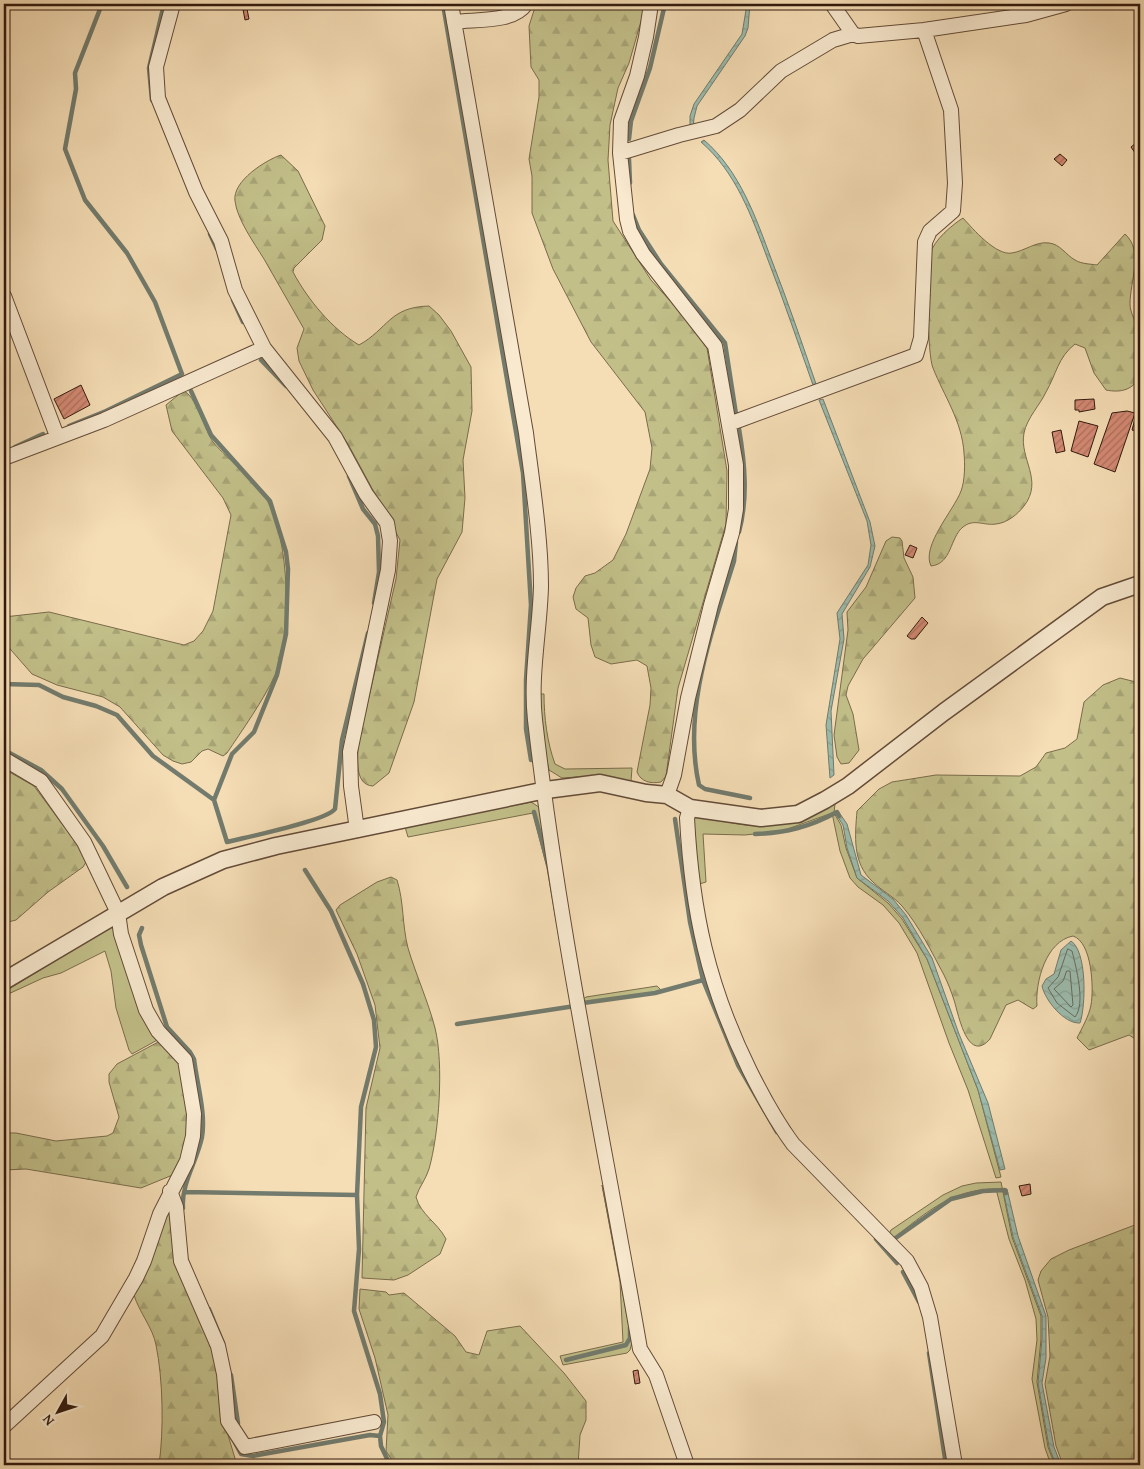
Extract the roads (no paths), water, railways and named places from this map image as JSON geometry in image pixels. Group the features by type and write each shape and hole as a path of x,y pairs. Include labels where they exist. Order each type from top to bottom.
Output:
{"street":[{"path":"173,4 156,67 158,98 196,192 221,241 235,290 264,348 335,437 388,529 390,555 388,570 350,752 351,786 357,830"},
{"path":"451,4 524,423 532,485 541,585 534,670 535,718 562,906 640,1349 656,1375 687,1465"},
{"path":"454,22 509,16 521,11 526,4"},
{"path":"651,4 646,37 636,76 620,121 620,153 624,204 630,231 638,247 662,281 715,346 736,465 736,509 732,533 711,605 688,698 674,776 667,794"},
{"path":"832,4 852,34"},
{"path":"620,153 716,126 740,110 780,70 833,40 852,34 872,36 1026,15 1066,4"},
{"path":"729,424 916,355 919,352 922,338 925,242 930,231 953,211 956,183 951,110 924,30"},
{"path":"4,296 57,436"},
{"path":"4,458 57,436 104,420 264,348"},
{"path":"4,981 163,887 222,860 546,790 600,783 646,793 667,794 690,808 761,818 798,814 825,800 1102,598 1140,584"},
{"path":"4,758 28,771 50,790 84,842 118,913 121,934 146,1010 158,1030 185,1060 194,1114 188,1161 170,1191 136,1278 102,1336 4,1426"},
{"path":"690,808 687,818 695,907 712,980 722,1010 744,1059 781,1129 793,1144 907,1262 921,1287 930,1317 955,1465"},
{"path":"170,1191 176,1207 180,1261 206,1315 218,1346 224,1374 228,1421 244,1446 374,1422"}],"water":[{"path":"747,4 750,4 748,28 745,36 697,106 693,129 690,130 690,116 694,104 742,34"},
{"path":"704,140 728,166 746,196 784,292 816,384 813,385 780,291 742,196 724,167 701,142"},
{"path":"823,399 870,522 875,546 870,567 842,614 844,639 831,711 834,775 830,778 826,725 840,639 837,613 868,565 871,545 867,521 819,400"},
{"path":"838,811 847,824 861,875 893,899 906,915 932,958 959,1034 988,1103 1005,1169 1000,1170 978,1090 927,959 903,918 888,901 857,878 847,848 843,825 835,813"},
{"path":"1071,941 1080,956 1084,979 1080,1023 1068,1020 1056,1010 1047,998 1042,986 1046,979 1054,974 1061,950"},
{"path":"1007,1189 1018,1236 1046,1316 1046,1358 1042,1383 1054,1447 1061,1465 1056,1465 1049,1447 1038,1383 1042,1316 1013,1237 1003,1190"}],"waterway":[{"path":"69,426 106,411 182,374 155,302 127,253 85,200 65,149 76,89 75,73 102,4"},
{"path":"152,100 149,68 164,4"},
{"path":"443,4 523,473 531,605 526,680 526,729 531,760"},
{"path":"629,139 631,121 650,68 665,4"},
{"path":"629,159 630,183"},
{"path":"633,215 639,230 661,264 725,343 736,414"},
{"path":"210,234 217,249"},
{"path":"233,300 243,322"},
{"path":"261,360 286,386"},
{"path":"191,391 211,435 270,501 286,552 288,569 286,634 277,675 254,732 232,754 214,800"},
{"path":"739,429 743,455 745,494 739,532"},
{"path":"15,447 43,434"},
{"path":"349,476 363,509 375,524 378,536 379,572 374,603"},
{"path":"736,542 734,561 702,672 694,728 695,757 699,785 705,789 750,798"},
{"path":"4,684 39,685 63,697 96,706 117,715 153,756 214,800 227,842 317,819 335,809 342,740 368,633"},
{"path":"4,750 41,770 62,789 103,846 127,887"},
{"path":"534,812 548,864"},
{"path":"755,834 797,828 817,822 837,812 839,816"},
{"path":"675,819 690,922 703,980 738,1065 777,1132"},
{"path":"305,870 331,911 363,984 374,1020 376,1047 361,1107 357,1195 359,1249 354,1311 380,1394 384,1422 380,1436 381,1446 390,1465"},
{"path":"142,928 139,935 141,945 167,1027 194,1059 201,1098 202,1137 184,1190 183,1208"},
{"path":"583,1003 655,993 703,980"},
{"path":"457,1024 575,1006"},
{"path":"890,1242 951,1199 983,1191 1005,1190 1006,1193"},
{"path":"185,1192 357,1195"},
{"path":"876,1239 897,1263"},
{"path":"903,1272 919,1302"},
{"path":"209,1309 223,1343"},
{"path":"566,1360 626,1345 630,1338 630,1327"},
{"path":"929,1353 946,1465"},
{"path":"231,1375 238,1423"},
{"path":"232,1437 241,1454 253,1456 370,1435 380,1436"}]}
